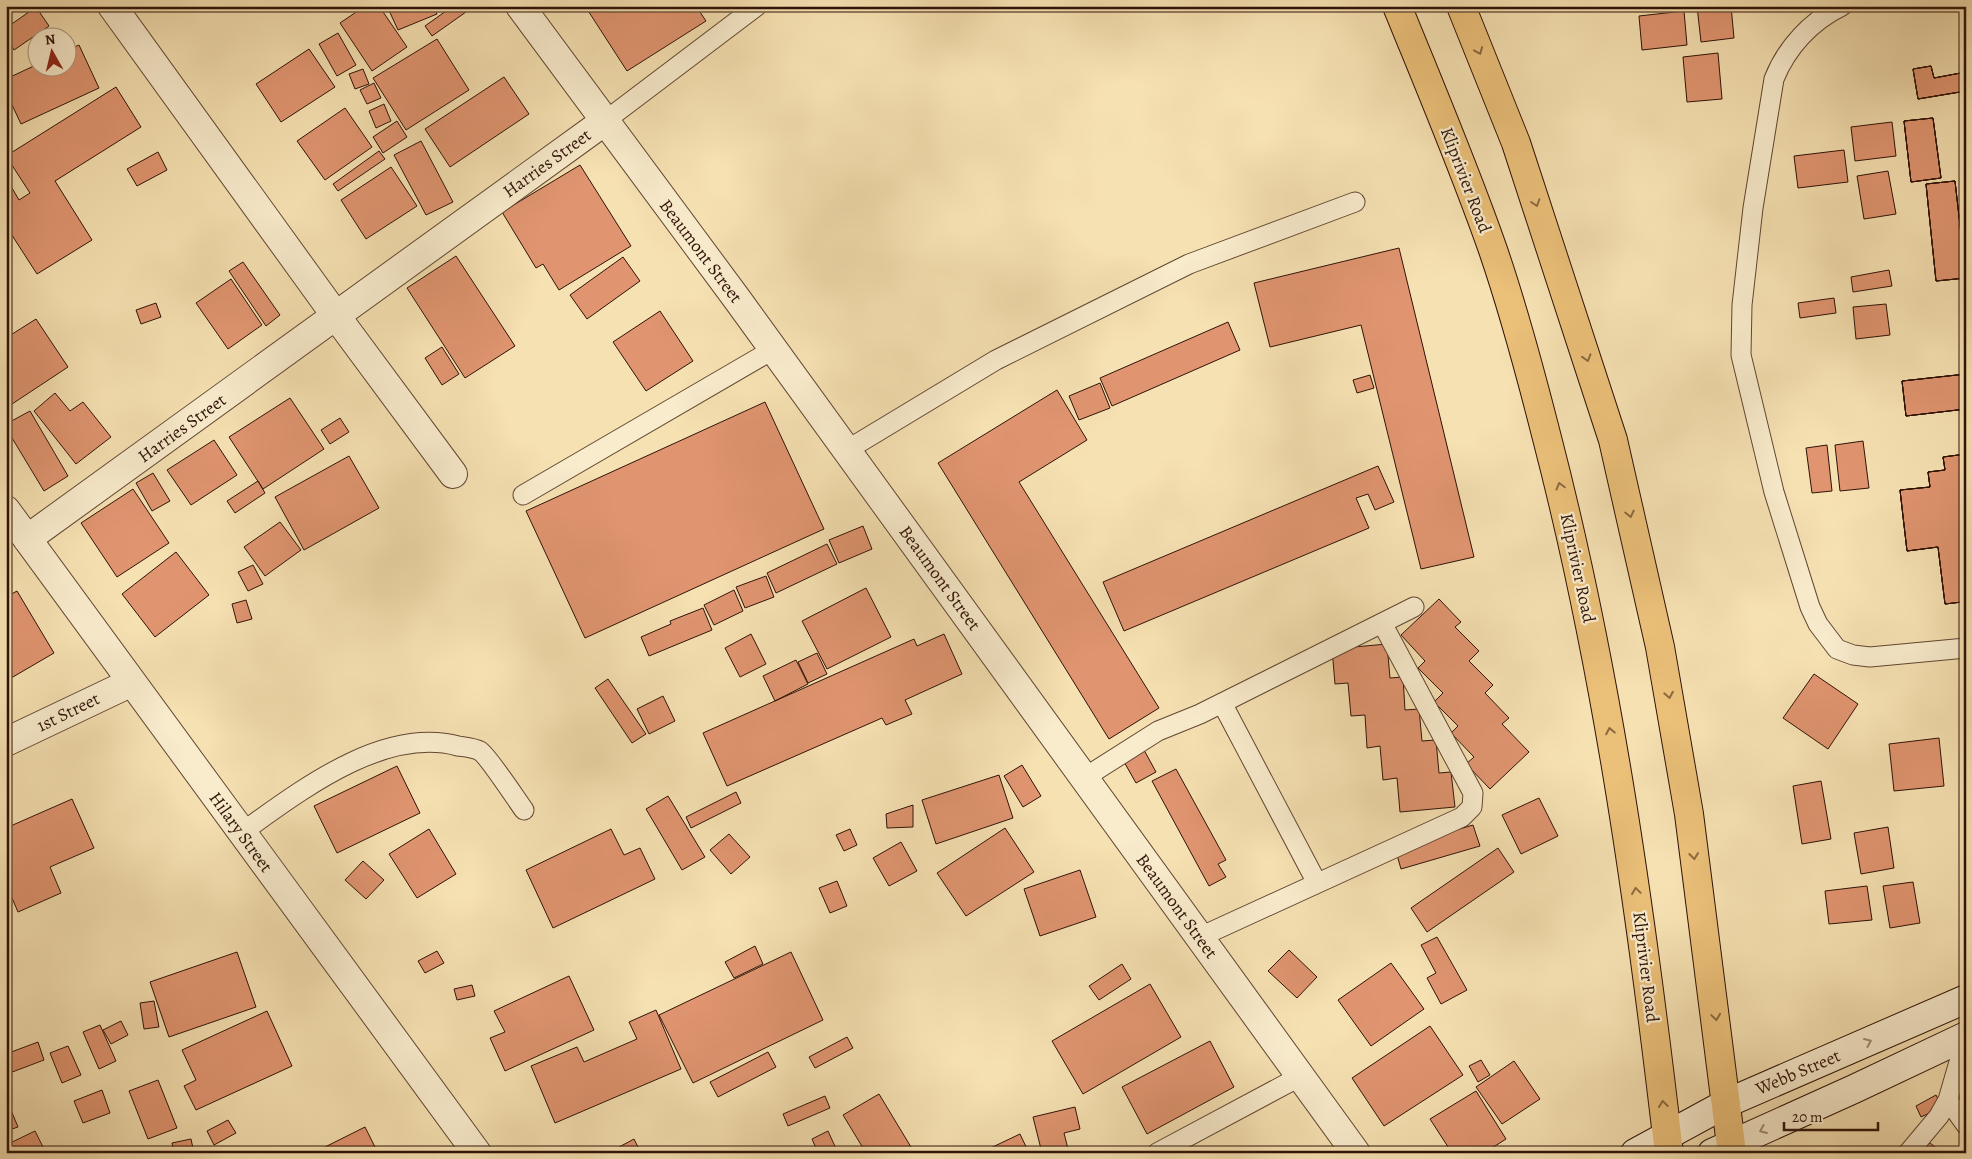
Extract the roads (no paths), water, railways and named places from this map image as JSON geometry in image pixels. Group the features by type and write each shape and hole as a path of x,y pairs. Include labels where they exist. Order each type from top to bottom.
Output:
{"main road":[{"name":"Kliprivier Road","path":"1397,6 1453,144 1493,252 1533,383 1567,513 1619,776 1646,957 1668,1144"},
{"path":"1461,6 1516,143 1572,311 1615,450 1664,667 1689,814 1727,1103 1725,1150"}],"street":[{"path":"112,6 336,316 453,474"},
{"name":"Beaumont Street","path":"520,6 774,349 1356,1153"},
{"name":"Harries Street","path":"27,540 605,121"},
{"name":"Hilary Street","path":"6,510 130,683 476,1153"},
{"name":"1st Street","path":"6,742 130,683"},
{"name":"Webb Street","path":"1634,1153 1668,1144 1727,1103 1966,999"},
{"path":"1725,1150 1966,1037"}],"lane":[{"name":"Harries Street","path":"605,121 757,6"},
{"path":"1842,6 1818,20 1796,42 1782,61 1774,79 1753,208 1742,305 1742,356 1774,492 1810,607 1827,638 1837,649 1853,655 1870,657 1966,648"},
{"path":"847,450 996,360 1189,264 1355,202"},
{"path":"523,495 774,349"},
{"path":"1084,778 1158,731 1222,703 1414,607"},
{"path":"1200,937 1462,817 1472,807 1473,793 1382,623"},
{"path":"1222,703 1317,883"},
{"path":"242,833 300,791 364,757 406,743 440,741 481,752 524,810"},
{"path":"1908,1153 1939,1116 1948,1100 1966,1037"},
{"path":"1157,1153 1301,1076"},
{"path":"1948,1100 1966,1125"}]}
